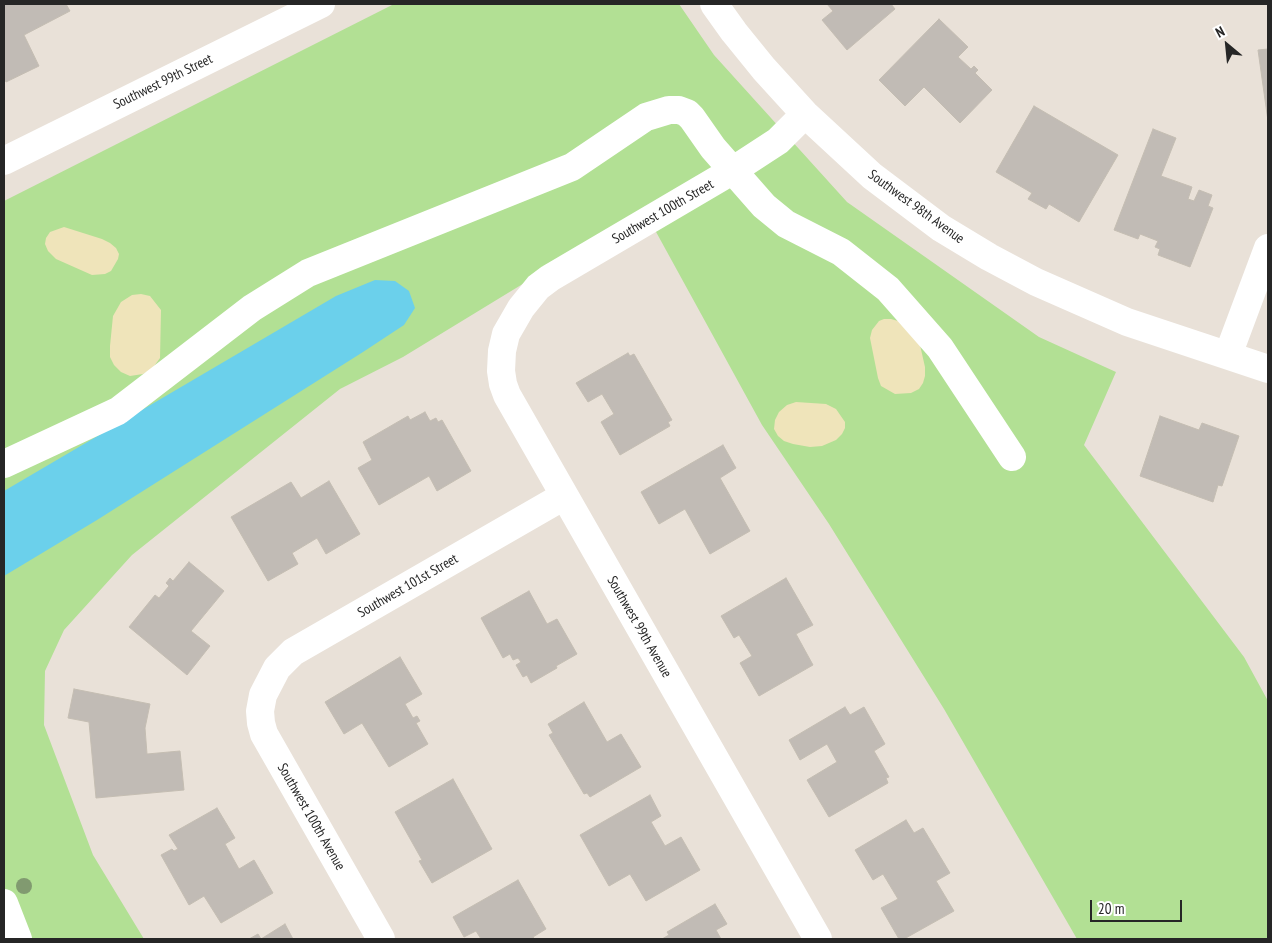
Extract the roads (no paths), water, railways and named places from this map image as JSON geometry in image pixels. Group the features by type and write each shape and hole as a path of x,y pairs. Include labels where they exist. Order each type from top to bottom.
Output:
{"street":[{"name":"Southwest 99th Street","path":"4,161 321,4"},
{"name":"Southwest 98th Avenue","path":"714,4 764,69 804,114 872,176 941,228 1036,282 1127,322 1268,369"},
{"path":"4,464 118,411 252,308 308,273 572,167 646,117 669,110 679,110 687,113 732,171 764,206 786,224 841,252 888,289 940,348 1012,457"},
{"name":"Southwest 100th Street","path":"521,308 538,287 550,278 732,171 778,141 804,114"},
{"path":"1228,355 1268,248"},
{"name":"Southwest 99th Avenue","path":"521,308 510,326 503,344 501,371 507,395 818,939"},
{"name":"Southwest 101st Street","path":"265,690 277,668 293,652 564,496"},
{"name":"Southwest 100th Avenue","path":"265,690 260,711 264,734 381,939"},
{"path":"4,903 18,939"}],"water":[{"path":"375,280 395,281 409,291 415,308 404,325 97,520 4,576 4,491 336,296"}]}
